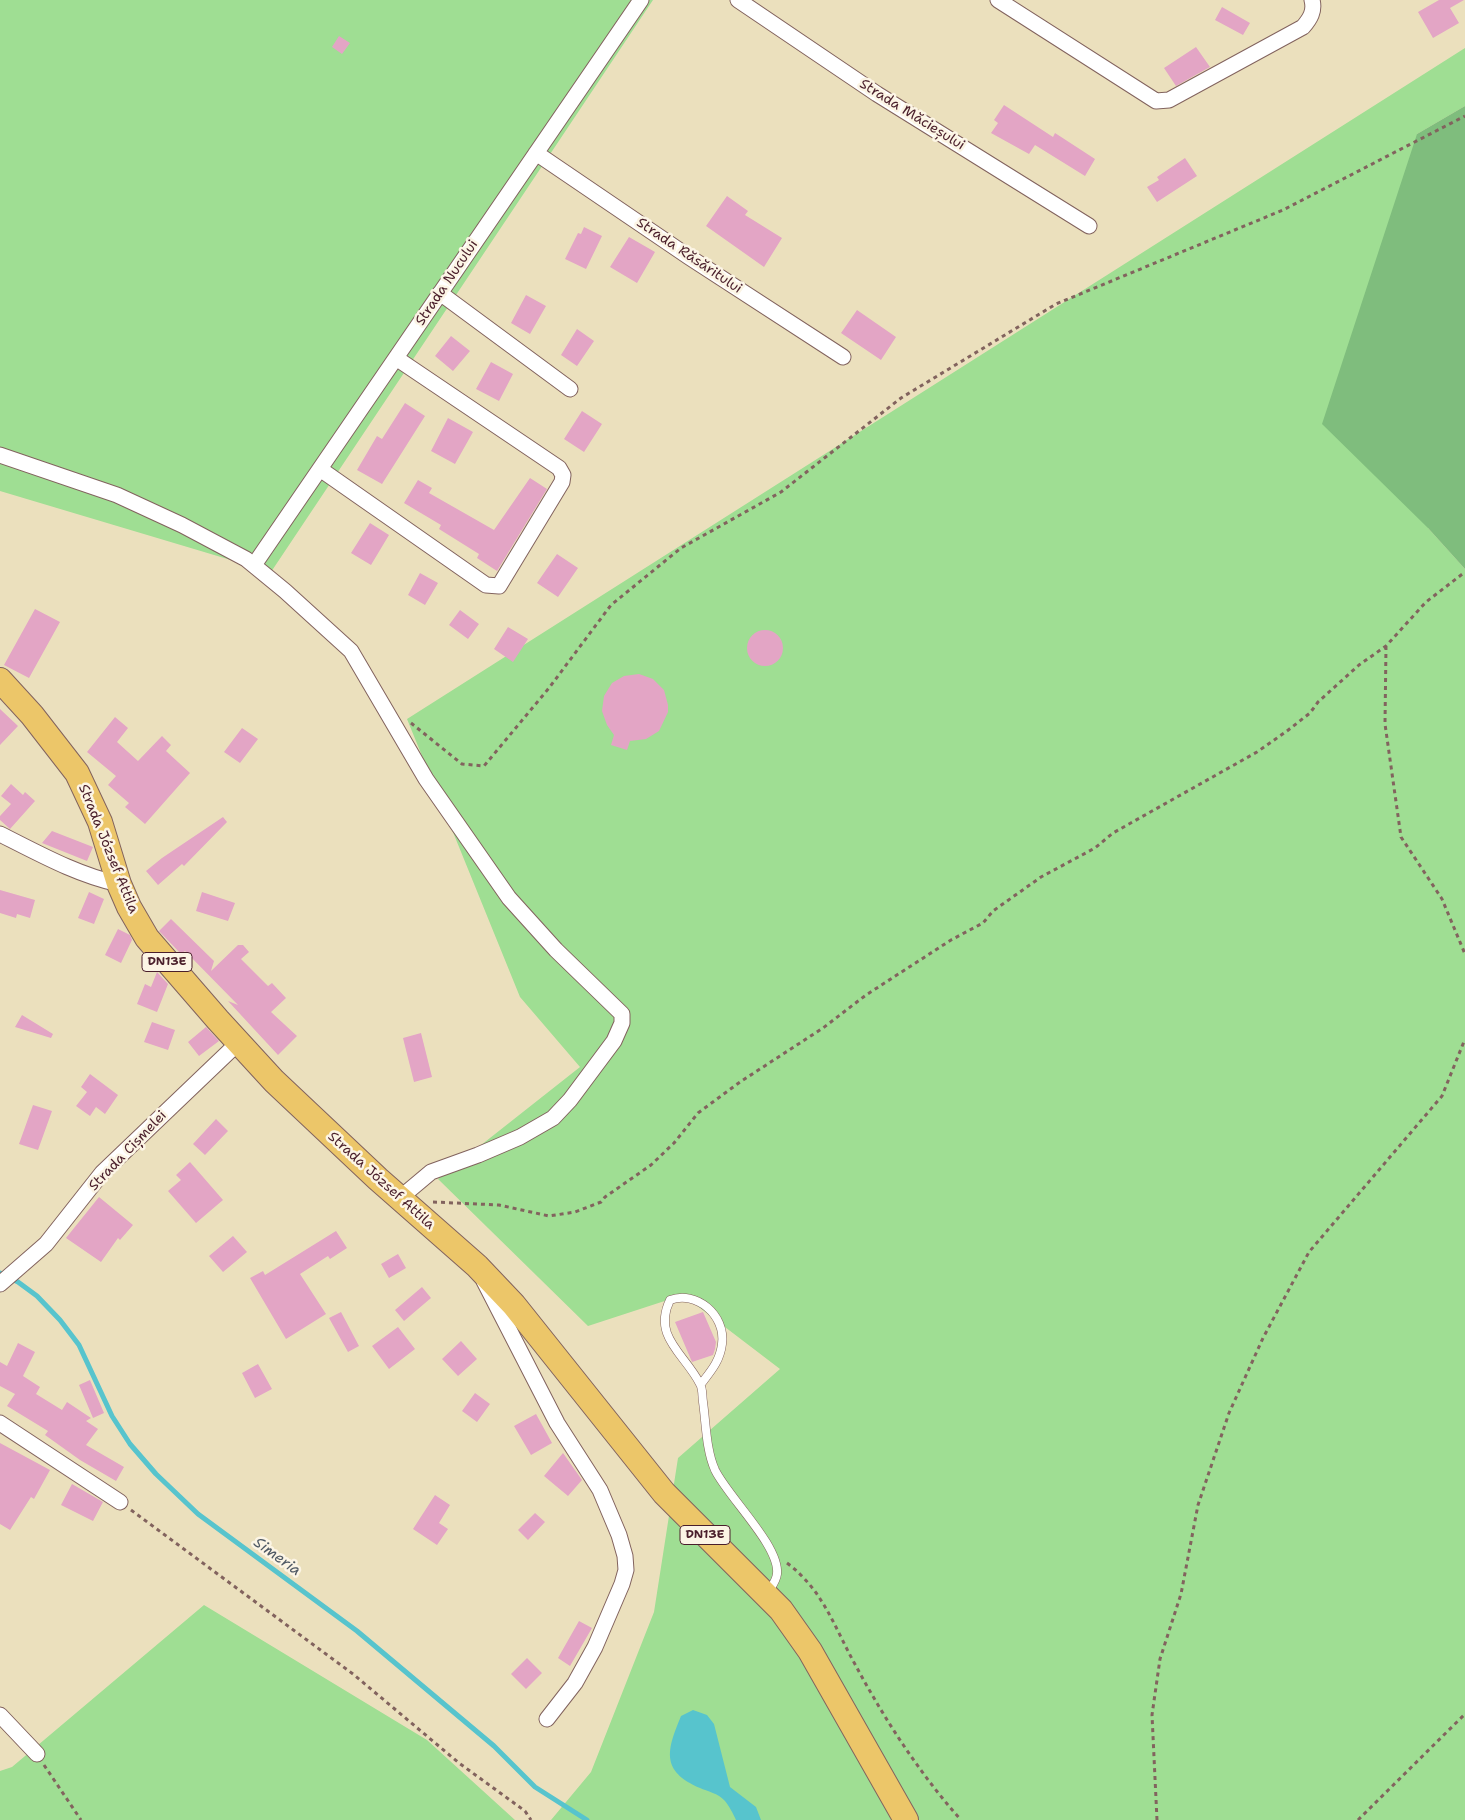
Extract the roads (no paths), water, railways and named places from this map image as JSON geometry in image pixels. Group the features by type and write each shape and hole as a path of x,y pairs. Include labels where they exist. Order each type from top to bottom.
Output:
{"main road":[{"name":"Strada József Attila","path":"0,680 32,715 77,773 100,822 119,884 129,907 147,938 238,1043 304,1110 477,1266"},
{"name":"DN13E","path":"477,1266 534,1329 664,1493 767,1594 793,1624 906,1820"}],"street":[{"name":"Strada Nucului","path":"254,565 640,0"},
{"name":"Strada Măcieșului","path":"738,0 877,94 1089,226"},
{"path":"998,0 1156,101 1168,100 1302,27 1310,19 1314,7 1312,0"},
{"name":"Strada Răsăritului","path":"536,152 689,256 843,357"},
{"path":"440,293 570,389"},
{"path":"320,469 486,585 499,586 562,482 563,475 559,468 396,358"},
{"path":"0,455 116,495 225,546 254,565 351,651 426,779 509,898 556,950 622,1014 622,1023 614,1041 570,1100 553,1118 520,1137 478,1156 431,1172 400,1198"},
{"path":"0,834 71,868 101,880 119,884"},
{"name":"Strada Cișmelei","path":"0,1284 46,1244 102,1173 238,1043"},
{"name":"Strada József Attila","path":"477,1266 557,1423 600,1490 619,1535 625,1556 626,1570 622,1584 595,1647 575,1683 547,1719"},
{"path":"0,1424 120,1502"},
{"path":"0,1715 37,1754"}],"lane":[{"path":"701,1384 717,1364 723,1342 720,1323 708,1306 679,1296 670,1300 665,1310 664,1324 668,1337 701,1384 715,1469 732,1497 771,1551 777,1572 776,1581 767,1594"}],"water":[{"path":"693,1710 707,1715 714,1724 730,1787 756,1807 761,1820 736,1820 722,1798 687,1781 673,1767 670,1758 672,1739 681,1716"}],"waterway":[{"name":"Simeria","path":"0,1273 18,1282 37,1296 60,1320 79,1345 112,1416 130,1444 156,1474 198,1514 357,1631 494,1746 535,1787 587,1820"}]}
